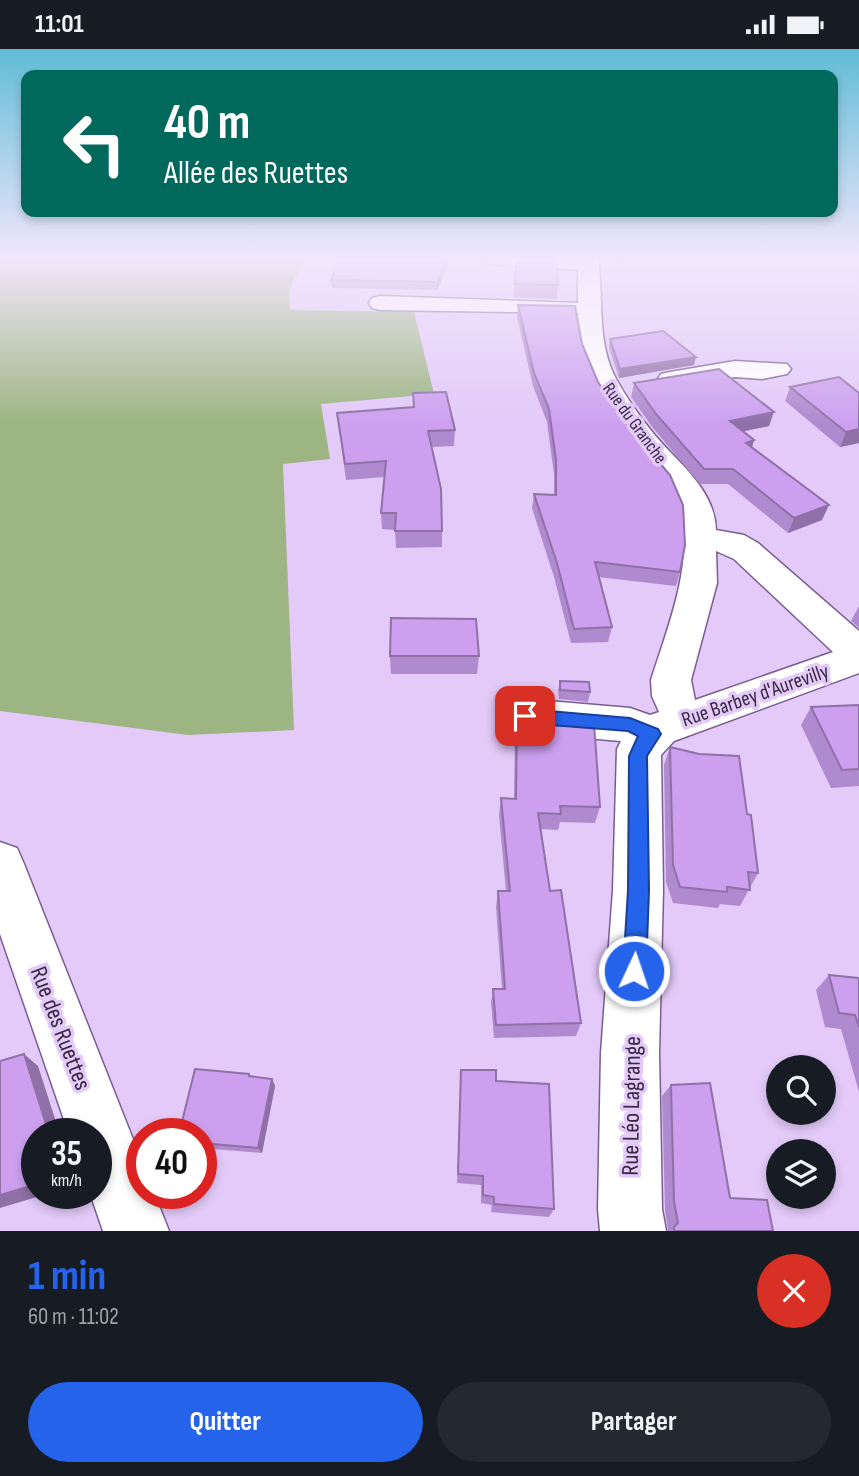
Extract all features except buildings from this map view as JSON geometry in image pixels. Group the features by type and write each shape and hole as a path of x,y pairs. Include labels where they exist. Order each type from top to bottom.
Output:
{"street":[{"name":"Rue du Granche","path":"589,313 592,349 628,387 640,436 692,497 701,538 699,583 671,680 676,707 668,726"},
{"path":"628,387 735,369 778,369"},
{"path":"701,538 732,544 746,551 859,656"},
{"name":"Rue Barbey d'Aurevilly","path":"668,726 859,656"},
{"path":"525,716 668,726"},
{"name":"Rue Léo Lagrange","path":"633,1231 630,1209 630,1053 638,890 638,756 645,740 668,726"},
{"name":"Rue des Ruettes","path":"0,864 136,1231"}],"green space":[{"path":"0,313 414,313 434,394 321,404 330,459 283,464 294,730 188,735 0,711"}],"route":[{"path":"525,716 630,725 652,734 639,749 638,756 638,890 634,971"}]}
